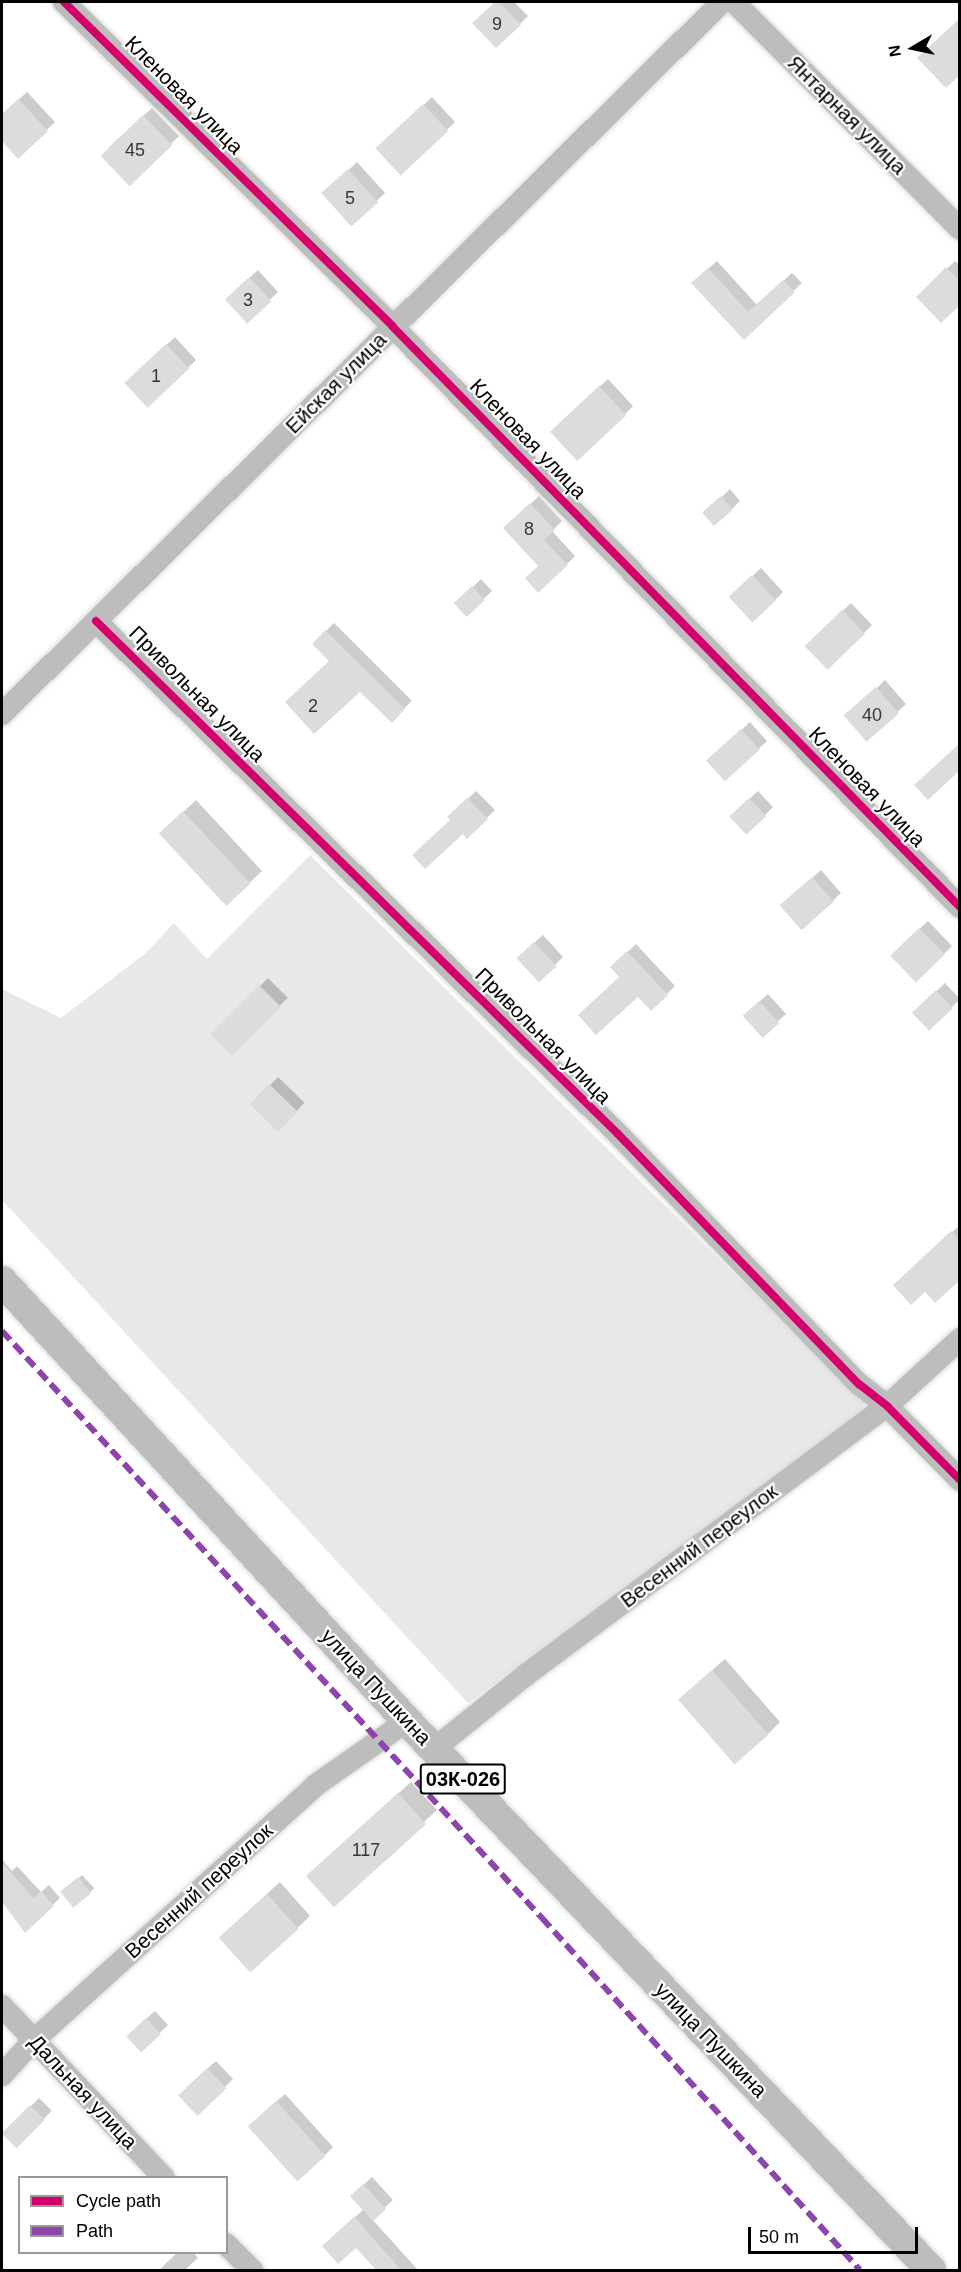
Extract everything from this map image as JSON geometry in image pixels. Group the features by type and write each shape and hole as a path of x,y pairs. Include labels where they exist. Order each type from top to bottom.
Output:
{"main road":[{"name":"улица Пушкина","path":"2,1281 407,1721 931,2271"}],"street":[{"name":"Кленовая улица","path":"64,2 393,327 960,907"},
{"name":"Ейская улица","path":"2,714 722,2"},
{"name":"Янтарная улица","path":"734,2 960,229"},
{"name":"Привольная улица","path":"96,621 618,1134 859,1384 887,1406 960,1480"},
{"name":"Весенний переулок","path":"434,1749 527,1674 887,1406 960,1339"},
{"name":"Весенний переулок","path":"2,2075 34,2040 316,1785 407,1721"},
{"name":"Дальная улица","path":"2,2006 162,2176"},
{"path":"228,2246 252,2271"}],"shaded area":[{"path":"310,855 864,1402 863,1413 468,1703 2,1200 2,989 61,1018 147,952 174,923 207,959"}],"building":[{"path":"495,2 499,2 521,25 496,48 472,23"},
{"path":"960,18 960,75 946,88 917,58"},
{"path":"18,99 48,131 18,159 2,141 2,114"},
{"path":"423,104 448,131 401,175 375,148"},
{"path":"143,115 172,145 130,186 101,156"},
{"path":"348,169 378,202 351,227 321,193"},
{"path":"946,267 960,281 960,305 941,323 916,297"},
{"path":"708,268 748,312 783,280 795,292 744,340 691,283"},
{"path":"249,277 272,301 247,324 225,300"},
{"path":"166,344 189,369 148,408 124,383"},
{"path":"599,386 626,415 577,461 550,432"},
{"path":"721,496 733,510 714,526 702,512"},
{"path":"530,503 555,530 544,540 568,565 538,593 525,578 538,566 503,528"},
{"path":"752,575 776,601 752,622 729,597"},
{"path":"472,586 485,600 467,617 454,603"},
{"path":"842,610 865,634 828,670 805,646"},
{"path":"325,630 405,709 392,723 360,692 314,734 285,702 329,661 312,644"},
{"path":"876,687 899,713 867,742 844,715"},
{"path":"741,729 760,750 725,781 706,760"},
{"path":"960,743 960,770 928,800 914,785"},
{"path":"467,798 488,819 467,839 463,834 425,869 412,855 450,820 447,817"},
{"path":"749,798 766,816 746,835 729,816"},
{"path":"183,811 251,883 226,906 159,834"},
{"path":"812,877 834,902 801,930 780,905"},
{"path":"919,928 945,955 916,982 890,956"},
{"path":"534,942 557,966 539,983 516,958"},
{"path":"627,951 668,995 651,1011 638,997 596,1035 578,1015 619,977 610,967"},
{"path":"259,985 281,1007 232,1056 210,1034"},
{"path":"936,990 953,1008 929,1031 912,1013"},
{"path":"759,1001 779,1023 763,1038 743,1016"},
{"path":"269,1084 298,1112 278,1132 250,1104"},
{"path":"951,1231 960,1240 960,1280 935,1303 925,1292 911,1305 893,1285"},
{"path":"712,1670 768,1735 734,1764 678,1700"},
{"path":"398,1793 426,1824 334,1907 306,1876"},
{"path":"2,1862 33,1898 41,1891 54,1906 25,1933 2,1902"},
{"path":"78,1877 91,1893 73,1908 60,1891"},
{"path":"267,1894 298,1929 250,1972 219,1937"},
{"path":"146,2018 161,2034 141,2053 126,2036"},
{"path":"207,2068 226,2088 198,2116 178,2096"},
{"path":"276,2101 326,2156 297,2181 248,2126"},
{"path":"30,2105 45,2120 17,2148 2,2133"},
{"path":"363,2184 386,2209 373,2221 350,2196"},
{"path":"355,2216 402,2271 377,2271 356,2248 338,2264 322,2246"}],"marked path":[{"path":"2,1331 542,1918 860,2270"}],"cycle path":[{"path":"64,2 393,327 960,907"},
{"path":"96,621 618,1134 859,1384 887,1406 960,1480"}]}
